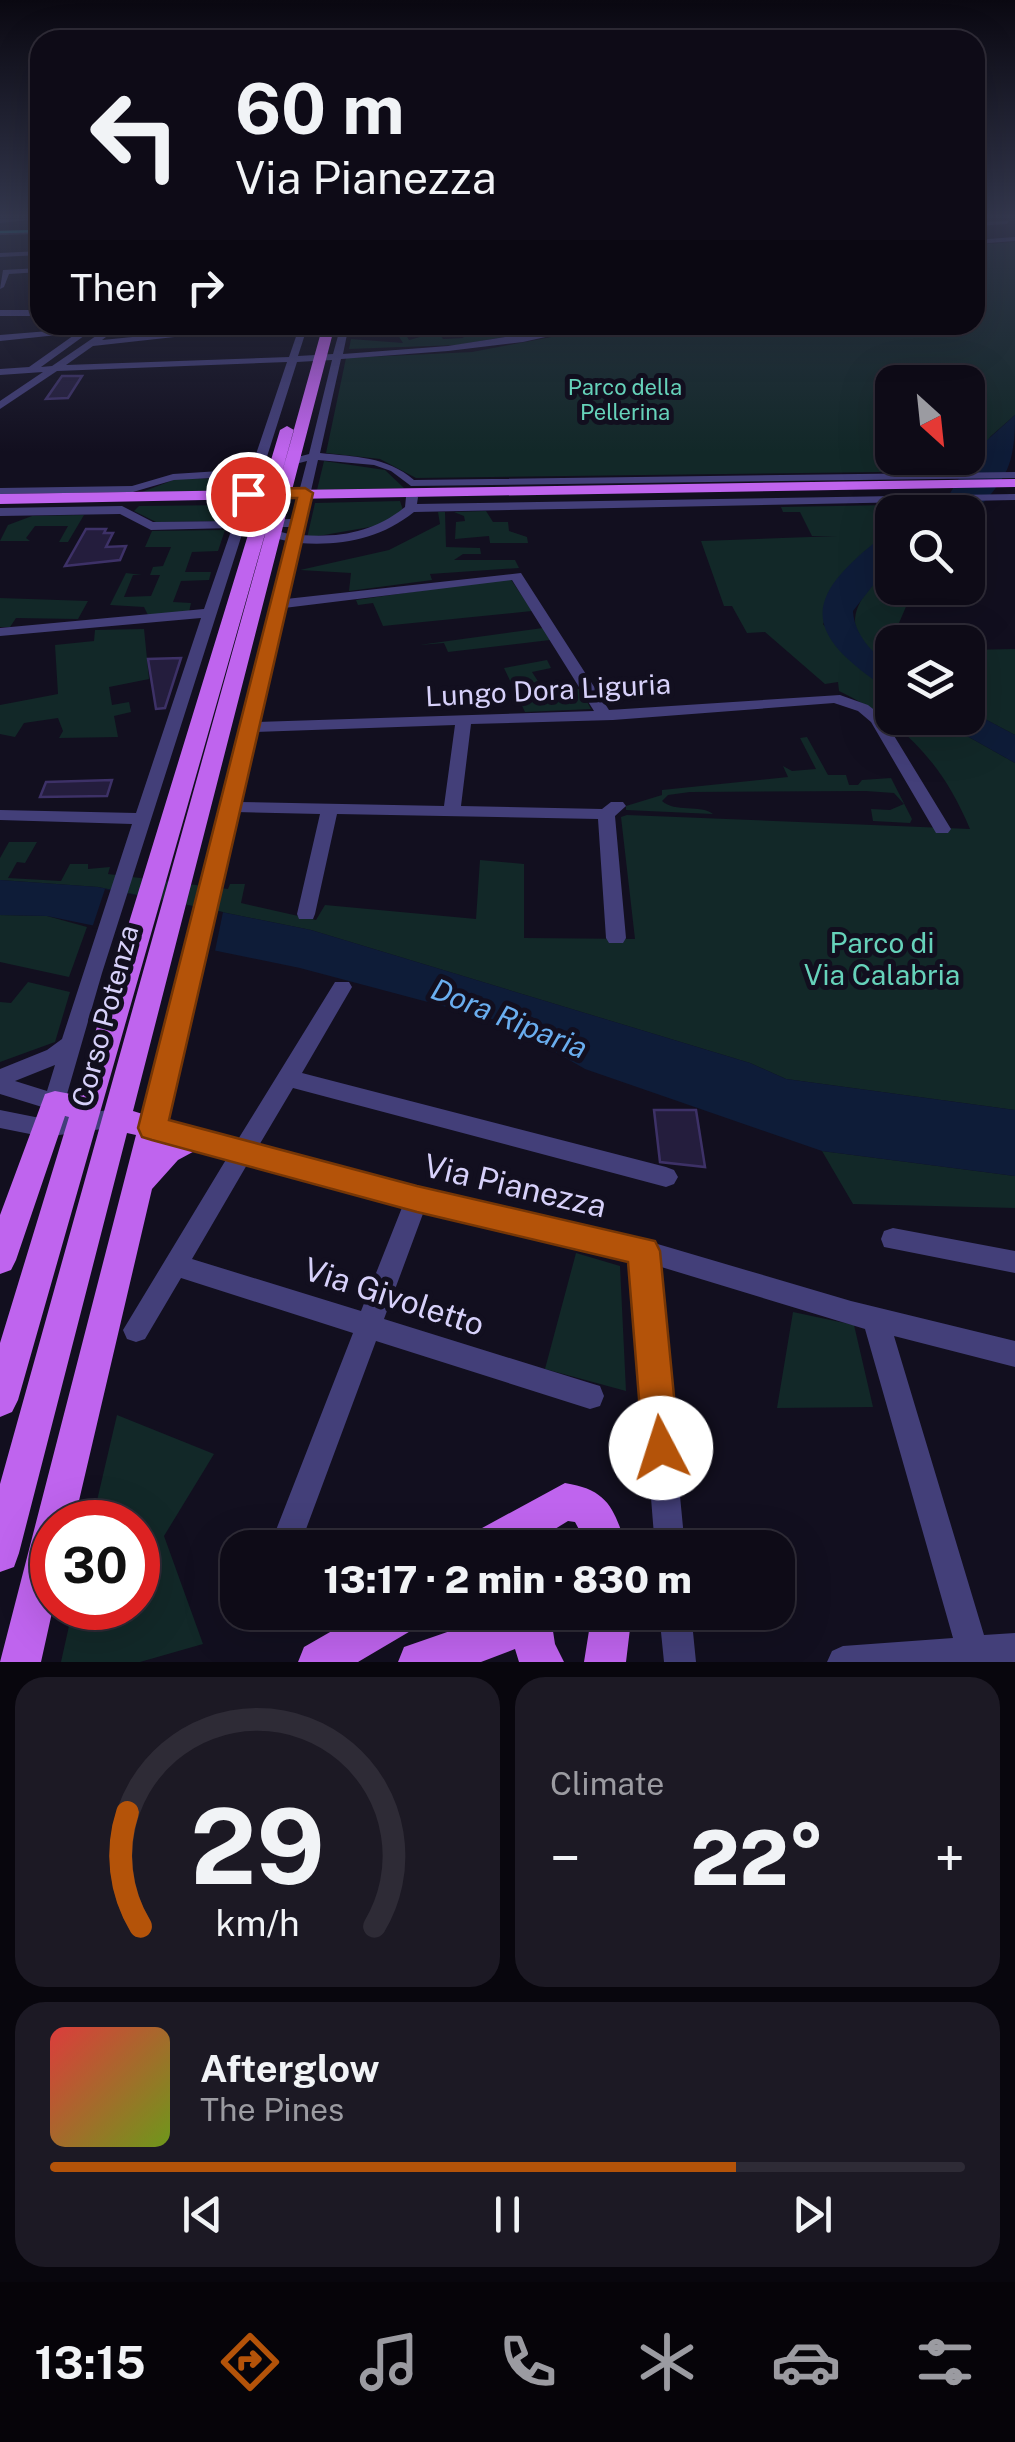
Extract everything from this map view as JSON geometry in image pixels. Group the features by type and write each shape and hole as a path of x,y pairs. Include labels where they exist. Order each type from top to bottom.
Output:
{"main road":[{"path":"285,497 319,335"},
{"path":"285,497 276,466 325,335"},
{"path":"0,509 246,497 1013,485"},
{"name":"Corso Potenza","path":"0,1400 155,875 285,497"},
{"name":"Corso Potenza","path":"0,1553 271,529"},
{"path":"50,1115 83,1117"},
{"name":"Corso Potenza","path":"0,1260 50,1115"},
{"name":"Via Pianezza","path":"116,1118 152,1128"},
{"name":"Corso Potenza","path":"60,1500 152,1128"},
{"path":"138,1186 160,1158 192,1138"},
{"path":"536,1530 565,1502 585,1505 602,1530"},
{"path":"20,1662 30,1621"},
{"path":"319,1662 373,1630"},
{"path":"419,1662 460,1645 502,1638 513,1630"},
{"path":"534,1630 542,1662"},
{"path":"605,1662 609,1630"}],"street":[{"path":"0,313 30,312"},
{"path":"0,327 28,334"},
{"path":"28,334 30,330"},
{"path":"0,338 28,334"},
{"path":"0,402 34,367 80,335"},
{"path":"0,402 103,335"},
{"path":"90,344 183,335"},
{"name":"Corso Potenza","path":"152,1128 280,604 271,529 246,497 301,335"},
{"path":"285,497 313,456 343,335"},
{"path":"0,370 482,346 542,335"},
{"path":"0,491 127,500 173,477 254,473 313,456 376,462 395,469 412,495 370,532 151,526 127,500"},
{"name":"Corso Potenza","path":"50,1115 208,613 271,529"},
{"path":"280,604 516,576 604,715"},
{"path":"0,632 208,613"},
{"name":"Lungo Dora Liguria","path":"250,727 604,715 847,700 877,718 942,829"},
{"path":"452,811 464,719"},
{"path":"230,807 612,810 616,938"},
{"path":"306,914 330,808"},
{"path":"0,815 142,819"},
{"path":"136,1330 342,987"},
{"path":"0,1082 55,1056 71,1044"},
{"path":"289,1078 666,1177"},
{"path":"0,1082 50,1115"},
{"path":"0,1119 50,1115"},
{"path":"83,1117 116,1118"},
{"name":"Via Pianezza","path":"152,1128 417,1199 644,1251 876,1320 1015,1354"},
{"path":"291,1530 417,1199"},
{"path":"893,1239 1015,1262"},
{"path":"644,1251 668,1530"},
{"name":"Via Givoletto","path":"176,1264 590,1396"},
{"path":"876,1320 974,1657"},
{"path":"677,1630 680,1662"},
{"path":"843,1662 974,1657 1015,1649"}],"green space":[{"name":"Parco della Pellerina","path":"985,297 1015,297 1015,415 985,444 985,365 875,365 875,472 416,478 380,459 326,453 346,358 472,352 561,335 985,335"},
{"path":"398,335 406,335 409,340 427,335 440,335 443,339 464,338 459,335 516,335 457,345 349,349 351,339 403,343"},
{"path":"324,461 385,470 404,488 317,490"},
{"path":"242,478 238,491 142,492 176,479"},
{"path":"400,501 403,510 381,525 307,538 315,503"},
{"path":"233,505 228,521 156,522 134,511 139,506"},
{"name":"Parco di Via Calabria","path":"875,505 875,543 861,555 823,624 860,668 875,679 875,712 839,691 838,682 825,684 765,632 747,633 732,606 724,606 701,541 837,536 812,536 800,512 783,512 781,507"},
{"path":"486,511 493,522 508,522 509,531 527,537 528,543 490,543 489,536 455,539 456,522 465,521 464,516 454,512"},
{"path":"438,512 445,512 446,547 480,548 481,554 463,554 454,560 515,560 519,568 430,574 432,580 349,591 351,573 300,570 389,550 440,524"},
{"path":"84,515 68,542 59,542 68,526 35,526 26,538 30,541 0,541 8,525 32,516"},
{"path":"225,530 218,551 192,552 185,572 211,572 209,580 181,581 173,602 191,603 189,612 148,615 144,607 110,605 126,573 142,575 133,575 124,597 151,596 160,575 150,575 153,567 163,566 171,547 145,547 152,531"},
{"path":"510,578 532,611 383,626 373,603 358,605 356,600"},
{"path":"875,581 875,605 907,605 900,625 875,625 875,654 856,628 860,602"},
{"path":"0,598 88,601 78,619 16,618 10,627 0,627"},
{"path":"543,628 550,640 448,652 444,643 419,645"},
{"path":"144,629 149,679 109,687 112,705 129,702 131,712 114,716 118,737 59,738 63,731 58,718 24,723 15,737 0,734 0,705 58,694 55,645 94,641 95,630"},
{"path":"1015,649 1015,735 985,719 985,650"},
{"path":"547,660 551,668 532,672 543,689 580,689 591,709 525,712 504,668"},
{"name":"Parco di Via Calabria","path":"906,735 965,735 1015,763 1015,1110 786,1079 750,1063 311,930 98,887 0,880 0,858 9,842 37,842 25,863 17,862 8,878 61,881 70,864 88,864 88,869 110,867 108,874 228,889 230,884 245,884 241,903 316,920 325,905 476,919 480,860 524,864 524,938 635,939 621,817 970,829 947,784"},
{"path":"807,737 828,775 846,775 849,785 891,778 912,819 910,823 873,821 871,809 890,810 904,804 894,793 866,791 690,792 668,795 662,801 713,814 626,810 626,806 662,795 662,790 788,777 783,766 792,771 816,769 800,738"},
{"path":"0,915 47,916 87,927 69,977 0,962"},
{"path":"28,982 70,992 55,1042 0,1062 0,1002 11,1003"},
{"path":"822,1151 1015,1176 1015,1208 853,1204"},
{"path":"576,1253 620,1266 626,1391 545,1369"},
{"path":"793,1312 854,1325 873,1407 777,1408"},
{"path":"117,1415 214,1454 164,1536 203,1644 140,1662 61,1662 68,1630 160,1630 160,1500 97,1500"}],"water":[{"path":"1015,415 1010,462 991,494 985,501 985,495 949,495 961,475 985,475 985,442"},
{"path":"875,542 875,583 853,611 857,628 875,653 875,680 838,649 826,630 823,611 828,593"},
{"path":"985,719 1015,735 1015,763 965,735 985,735"},
{"name":"Dora Riparia","path":"0,880 98,887 311,930 750,1063 786,1079 1015,1110 1015,1176 822,1151 585,1069 503,1022 300,968 47,916 0,915"}],"pier":[{"path":"105,889 223,912 215,951 92,928"}],"building":[{"path":"62,376 82,376 68,398 46,399"},
{"path":"86,529 113,533 106,547 126,546 120,560 65,566"},
{"path":"181,658 165,708 156,709 148,659"},
{"path":"112,780 107,796 40,797 46,782"},
{"path":"654,1110 696,1110 705,1167 660,1162"}],"route":[{"path":"248,494 305,493 152,1128 417,1199 644,1251 661,1448"}]}
